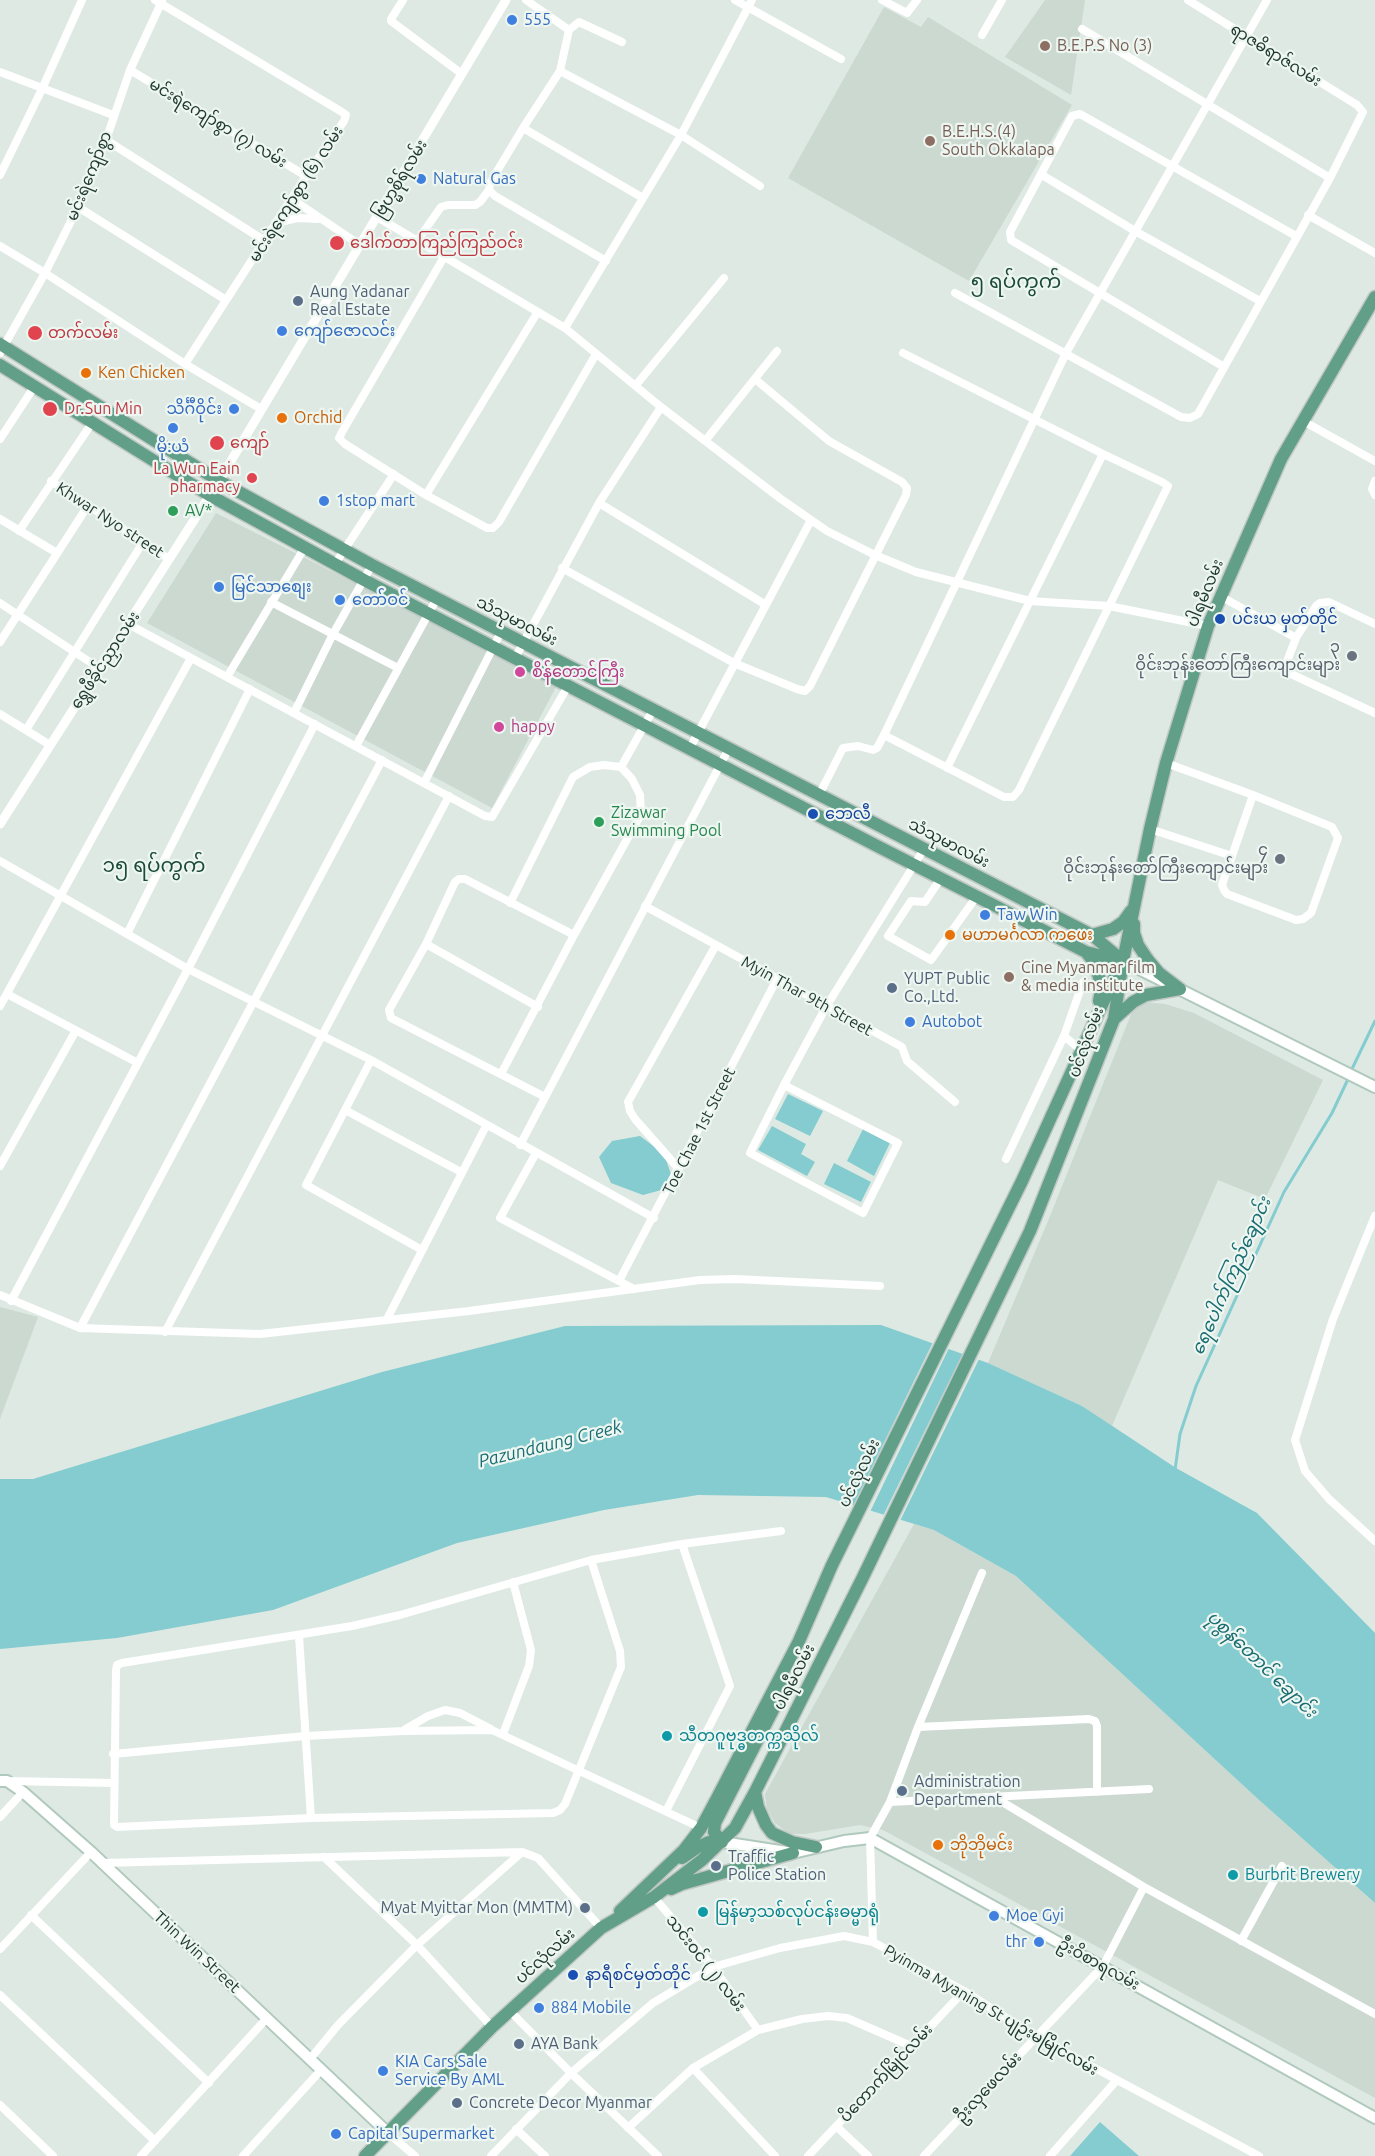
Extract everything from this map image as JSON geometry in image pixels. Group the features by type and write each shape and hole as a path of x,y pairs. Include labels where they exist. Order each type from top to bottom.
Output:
{"main road":[{"name":"ပါရမီလမ်း","path":"1123,961 1166,763 1208,626 1281,459 1375,297"},
{"name":"သံသုမာလမ်း","path":"2,348 219,481 344,550 1092,935 1123,961"},
{"name":"သံသုမာလမ်း","path":"0,365 210,495 364,580 645,724 837,826 1086,952 1123,961 1374,1087"},
{"path":"837,826 845,807"},
{"path":"1092,935 1102,933 1123,922 1133,908"},
{"path":"1133,908 1134,933 1138,945 1159,973 1180,989"},
{"path":"1086,952 1094,962 1099,977 1101,990 1097,1014"},
{"name":"ပင်လုံလမ်း","path":"832,1565 1022,1181 1123,961"},
{"name":"ပင်လုံလမ်း","path":"863,1577 1030,1231 1114,1019 1123,961"},
{"path":"1114,1019 1133,1002 1146,995 1180,989"},
{"name":"ပါရမီလမ်း","path":"799,1641 832,1565"},
{"name":"ပါရမီလမ်း","path":"755,1792 863,1577"},
{"path":"601,1928 664,1870 701,1828 799,1641"},
{"path":"722,1842 714,1832 715,1823 776,1704 799,1641"},
{"name":"Thin Win Street","path":"3,1781 23,1792 91,1852 387,2132"},
{"path":"755,1792 758,1807 772,1833 792,1842 816,1847"},
{"name":"ပင်လုံလမ်း","path":"365,2156 509,2010 601,1928 654,1896 722,1842 735,1828 755,1792"},
{"path":"654,1896 682,1884 793,1853 864,1837 870,1838"},
{"name":"ဦးဝိစာရလမ်း","path":"870,1838 1375,2118"},
{"path":"664,1870 709,1842 793,1853"}],"street":[{"path":"0,176 82,0"},
{"path":"403,0 391,21 462,74"},
{"name":"ဗြဟ္မစိုရ်လမ်း","path":"210,495 506,0"},
{"path":"526,0 569,30"},
{"path":"735,0 750,4 841,59"},
{"path":"882,0 907,13 918,0"},
{"path":"982,35 1002,0"},
{"name":"ရာဇဓိရာဇ်လမ်း","path":"1188,0 1357,105 1363,112 1330,178"},
{"path":"819,795 843,748 858,746 873,750 877,748 1066,353 1267,0"},
{"name":"မင်းရဲကျော်စွာ","path":"2,348 45,273 78,207 159,1"},
{"name":"မင်းရဲကျော်စွာ (၆) လမ်း","path":"159,1 346,116 185,364"},
{"path":"565,328 681,135 750,4"},
{"path":"417,241 441,207 475,205 489,190 490,183 560,70 569,30 579,22 622,42"},
{"path":"956,293 1181,417 1190,418 1198,414 1330,178 1082,29"},
{"name":"မင်းရဲကျော်စွာ (၇) လမ်း","path":"130,70 306,176"},
{"path":"560,70 681,135 760,186"},
{"path":"0,72 113,115"},
{"path":"1224,367 1011,240 1010,232 1072,116 1076,113 1173,165 1296,236"},
{"path":"523,128 643,198"},
{"path":"106,140 265,240"},
{"path":"1042,175 1135,231 1260,301"},
{"path":"489,190 495,196 606,261"},
{"path":"292,199 360,245"},
{"path":"78,207 226,300"},
{"path":"1308,216 1375,253"},
{"path":"377,217 565,328 705,441 811,520 827,531 875,555 915,572 1030,601 1109,606 1208,626"},
{"path":"276,224 298,218 320,219"},
{"path":"0,246 185,364 261,409"},
{"path":"444,257 339,438 426,495 487,528 493,528 596,354"},
{"path":"636,385 724,278"},
{"path":"426,495 537,313"},
{"path":"705,441 777,351"},
{"path":"884,735 1004,797 1013,797 1019,790 1168,486 903,353"},
{"path":"562,568 734,663 805,691 810,686 906,495 907,488 902,482 829,441 755,379"},
{"path":"0,439 34,387"},
{"path":"515,658 599,503 662,407"},
{"path":"1303,421 1375,462"},
{"path":"20,531 92,423"},
{"path":"947,768 1103,454"},
{"path":"335,564 394,474"},
{"path":"1375,480 1372,489 1375,495"},
{"name":"Khwar Nyo street","path":"51,482 169,559"},
{"name":"ရွှေဖီခိုင်ညှာလမ်း","path":"0,824 210,495"},
{"path":"599,503 766,605"},
{"path":"0,642 87,507"},
{"path":"0,519 57,553"},
{"path":"690,748 811,520"},
{"path":"26,730 143,542"},
{"path":"227,677 305,547"},
{"path":"294,713 333,634 372,565"},
{"path":"1220,596 1296,639"},
{"path":"356,746 437,598"},
{"path":"271,602 398,668"},
{"path":"1375,624 1329,602 1320,603 1296,639 1286,664 1287,670 1292,674 1375,713"},
{"path":"0,603 99,668"},
{"path":"128,624 485,816 492,817 497,813 568,686"},
{"path":"424,783 501,632"},
{"path":"0,1006 191,658"},
{"path":"126,933 250,689"},
{"path":"621,767 653,710"},
{"path":"0,714 50,745"},
{"path":"11,1300 138,1064 315,724"},
{"path":"520,1145 729,748"},
{"path":"80,1328 382,760"},
{"path":"1166,763 1253,795 1332,827 1338,838 1311,913 1303,919 1296,920 1227,894 1222,885 1253,795"},
{"path":"501,1074 640,814 640,795 632,779 621,767 604,765 590,767 573,777 510,903"},
{"path":"165,1332 449,796"},
{"path":"1150,829 1232,856"},
{"path":"784,1085 898,1143 864,1213 750,1153 784,1085 826,1007 924,849"},
{"path":"0,861 188,969 370,1060 654,1218"},
{"path":"941,878 925,902 911,901 888,936 931,960 977,896"},
{"path":"545,1097 391,1018 389,1010 426,944 455,882 459,879 465,879 574,935"},
{"name":"Myin Thar 9th Street","path":"645,906 902,1047 907,1061 955,1102"},
{"path":"426,944 538,1007"},
{"path":"679,1169 635,1119 628,1102 716,945"},
{"name":"Toe Chae 1st Street","path":"619,1281 654,1218 777,979"},
{"path":"1006,1159 1064,1036 1083,982"},
{"path":"7,994 138,1064"},
{"path":"0,1166 75,1032"},
{"path":"1064,1036 1082,1051"},
{"path":"370,1060 306,1185 422,1250"},
{"path":"345,1110 461,1172"},
{"path":"387,1319 486,1126"},
{"path":"536,1153 500,1218 635,1290"},
{"path":"1375,1216 1334,1319 1295,1440 1305,1471 1329,1499 1375,1540"},
{"path":"0,1295 80,1328 260,1335 469,1311 700,1280 735,1279 880,1286"},
{"path":"591,1560 620,1651 621,1667 565,1804 553,1813 311,1818 117,1827 113,1822 117,1665 298,1636 400,1615 591,1560 682,1544 781,1531"},
{"path":"666,1811 730,1686 682,1544"},
{"path":"873,1942 870,1838 890,1802 918,1727 982,1573"},
{"path":"503,1734 529,1666 531,1650 513,1582"},
{"path":"298,1636 311,1818"},
{"path":"403,1731 428,1716 445,1710 460,1713 701,1828"},
{"path":"918,1727 1089,1719 1095,1721 1097,1726 1097,1792"},
{"path":"113,1754 305,1736 403,1731 492,1730"},
{"path":"3,1781 113,1782"},
{"path":"890,1802 1149,1789"},
{"path":"0,1817 23,1792"},
{"path":"994,1797 1144,1887 1375,2014"},
{"path":"0,1949 91,1852"},
{"path":"310,2059 338,2025 417,1945 522,1852"},
{"path":"102,1863 522,1852 538,1858 601,1928"},
{"path":"324,1857 417,1945 492,2027"},
{"path":"1241,1941 1282,1866"},
{"name":"ဦးလှဖေလမ်း","path":"924,2156 1103,1966 1144,1887"},
{"name":"သင်းဝင် (၂) လမ်း","path":"654,1896 713,1967 758,2030"},
{"path":"31,1915 209,2083"},
{"name":"Pyinma Myaning St ပျဉ်းမမြိုင်လမ်း","path":"491,2156 571,2073 653,2003 713,1967 780,1948 844,1936 873,1942 964,1991 1035,2036 1116,2081 1259,2156"},
{"name":"ပိတောက်မြိုင်လမ်း","path":"808,2156 964,1991"},
{"path":"0,1995 155,2141"},
{"path":"509,2010 658,2156"},
{"path":"628,2128 693,2068 758,2030 802,2019 828,2016 847,2018 911,2046"},
{"path":"141,2156 267,2018"},
{"path":"693,2068 775,2156"},
{"path":"243,2156 321,2070"},
{"path":"1050,2156 1116,2081"},
{"path":"0,2105 53,2156"},
{"path":"836,2126 868,2156"},
{"path":"516,2129 545,2156"},
{"path":"387,2132 415,2156"}],"shaded area":[{"name":"B.E.P.S No (3)","path":"1045,0 1085,0 1071,95 1005,57"},
{"name":"B.E.H.S.(4) South Okkalapa","path":"884,7 921,27 928,17 1072,105 969,281 788,178"},
{"path":"216,513 557,685 492,808 147,623"},
{"path":"1144,1002 1165,1004 1194,1013 1323,1080 1265,1199 1218,1180 1112,1426 1082,1406 988,1363 1132,1012"},
{"path":"0,1307 38,1317 0,1419"},
{"path":"914,1524 934,1530 1016,1576 1258,1799 1375,1903 1375,2098 883,1830 860,1825 805,1834 789,1834 775,1823 767,1809 765,1794"}],"water":[{"path":"788,1094 823,1111 810,1136 775,1119"},
{"path":"772,1126 806,1144 801,1154 815,1162 807,1176 758,1150"},
{"path":"863,1129 890,1143 874,1176 847,1161"},
{"path":"640,1136 664,1154 672,1177 665,1189 643,1195 611,1183 599,1157 612,1141"},
{"path":"834,1163 871,1182 861,1202 824,1184"},
{"path":"881,1325 988,1363 1082,1406 1176,1468 1257,1513 1375,1633 1375,1903 1258,1799 1016,1576 934,1530 826,1497 698,1495 604,1510 457,1543 273,1610 117,1638 0,1649 0,1479 33,1479 382,1372 565,1326"},
{"path":"1100,2122 1139,2156 1070,2156"}],"pier":[{"path":"934,1340 950,1346 869,1514 852,1508"},
{"path":"964,1351 980,1357 899,1523 882,1518"}],"waterway":[{"name":"ရေပေါက်ကြည်ချောင်း","path":"1351,1071 1375,1021"},
{"name":"ရေပေါက်ကြည်ချောင်း","path":"1175,1470 1180,1434 1196,1386 1284,1192 1332,1113 1349,1077"}],"place":[{"name":"555","path":"512,20"},
{"name":"B.E.P.S No (3)","path":"1045,46"},
{"name":"B.E.H.S.(4) South Okkalapa","path":"930,141"},
{"name":"Natural Gas","path":"421,179"},
{"name":"ဒေါက်တာကြည်ကြည်ဝင်း","path":"337,243"},
{"name":"Aung Yadanar Real Estate","path":"298,301"},
{"name":"ကျော်ဇောလင်း","path":"282,331"},
{"name":"တက်လမ်း","path":"35,333"},
{"name":"Ken Chicken","path":"86,373"},
{"name":"Dr.Sun Min","path":"50,409"},
{"name":"သိင်္ဂီဝိုင်း","path":"234,409"},
{"name":"Orchid","path":"282,418"},
{"name":"မို:ယံ","path":"173,428"},
{"name":"ကျော်","path":"217,443"},
{"name":"La Wun Eain pharmacy","path":"252,478"},
{"name":"1stop mart","path":"324,501"},
{"name":"AV*","path":"173,511"},
{"name":"မြင်သာစျေး","path":"219,587"},
{"name":"တော်ဝင်","path":"340,600"},
{"name":"ပင်းယ မှတ်တိုင်","path":"1220,619"},
{"name":"၃ ဝိုင်းဘုန်းတော်ကြီးကျောင်းများ","path":"1352,656"},
{"name":"စိန်တောင်ကြီး","path":"520,672"},
{"name":"happy","path":"499,727"},
{"name":"ဘေလီ","path":"813,814"},
{"name":"Zizawar Swimming Pool","path":"599,822"},
{"name":"၄ ဝိုင်းဘုန်းတော်ကြီးကျောင်းများ","path":"1280,859"},
{"name":"Taw Win","path":"985,915"},
{"name":"မဟာမင်္ဂလာ ကဖေး","path":"950,935"},
{"name":"Cine Myanmar film & media institute","path":"1009,977"},
{"name":"YUPT Public Co.,Ltd.","path":"892,988"},
{"name":"Autobot","path":"910,1022"},
{"name":"သီတဂူဗုဒ္ဓတက္ကသိုလ်","path":"667,1736"},
{"name":"Administration Department","path":"902,1791"},
{"name":"ဘိုဘိုမင်း","path":"938,1845"},
{"name":"Traffic Police Station","path":"716,1866"},
{"name":"Burbrit Brewery","path":"1233,1875"},
{"name":"Myat Myittar Mon (MMTM)","path":"585,1908"},
{"name":"မြန်မာ့သစ်လုပ်ငန်းဓမ္မာရုံ","path":"703,1912"},
{"name":"Moe Gyi","path":"994,1916"},
{"name":"thr","path":"1039,1942"},
{"name":"နာရီစင်မှတ်တိုင်","path":"573,1975"},
{"name":"884 Mobile","path":"539,2008"},
{"name":"AYA Bank","path":"519,2044"},
{"name":"KIA Cars Sale Service By AML","path":"383,2071"},
{"name":"Concrete Decor Myanmar","path":"457,2103"},
{"name":"Capital Supermarket","path":"336,2134"}],"district":[{"name":"၅ ရပ်ကွက်","path":"1016,281"},
{"name":"၁၅ ရပ်ကွက်","path":"154,865"}],"water label":[{"name":"Pazundaung Creek","path":"550,1444"},
{"name":"ပုစွန်တောင် ချောင်း","path":"1262,1664"}]}
